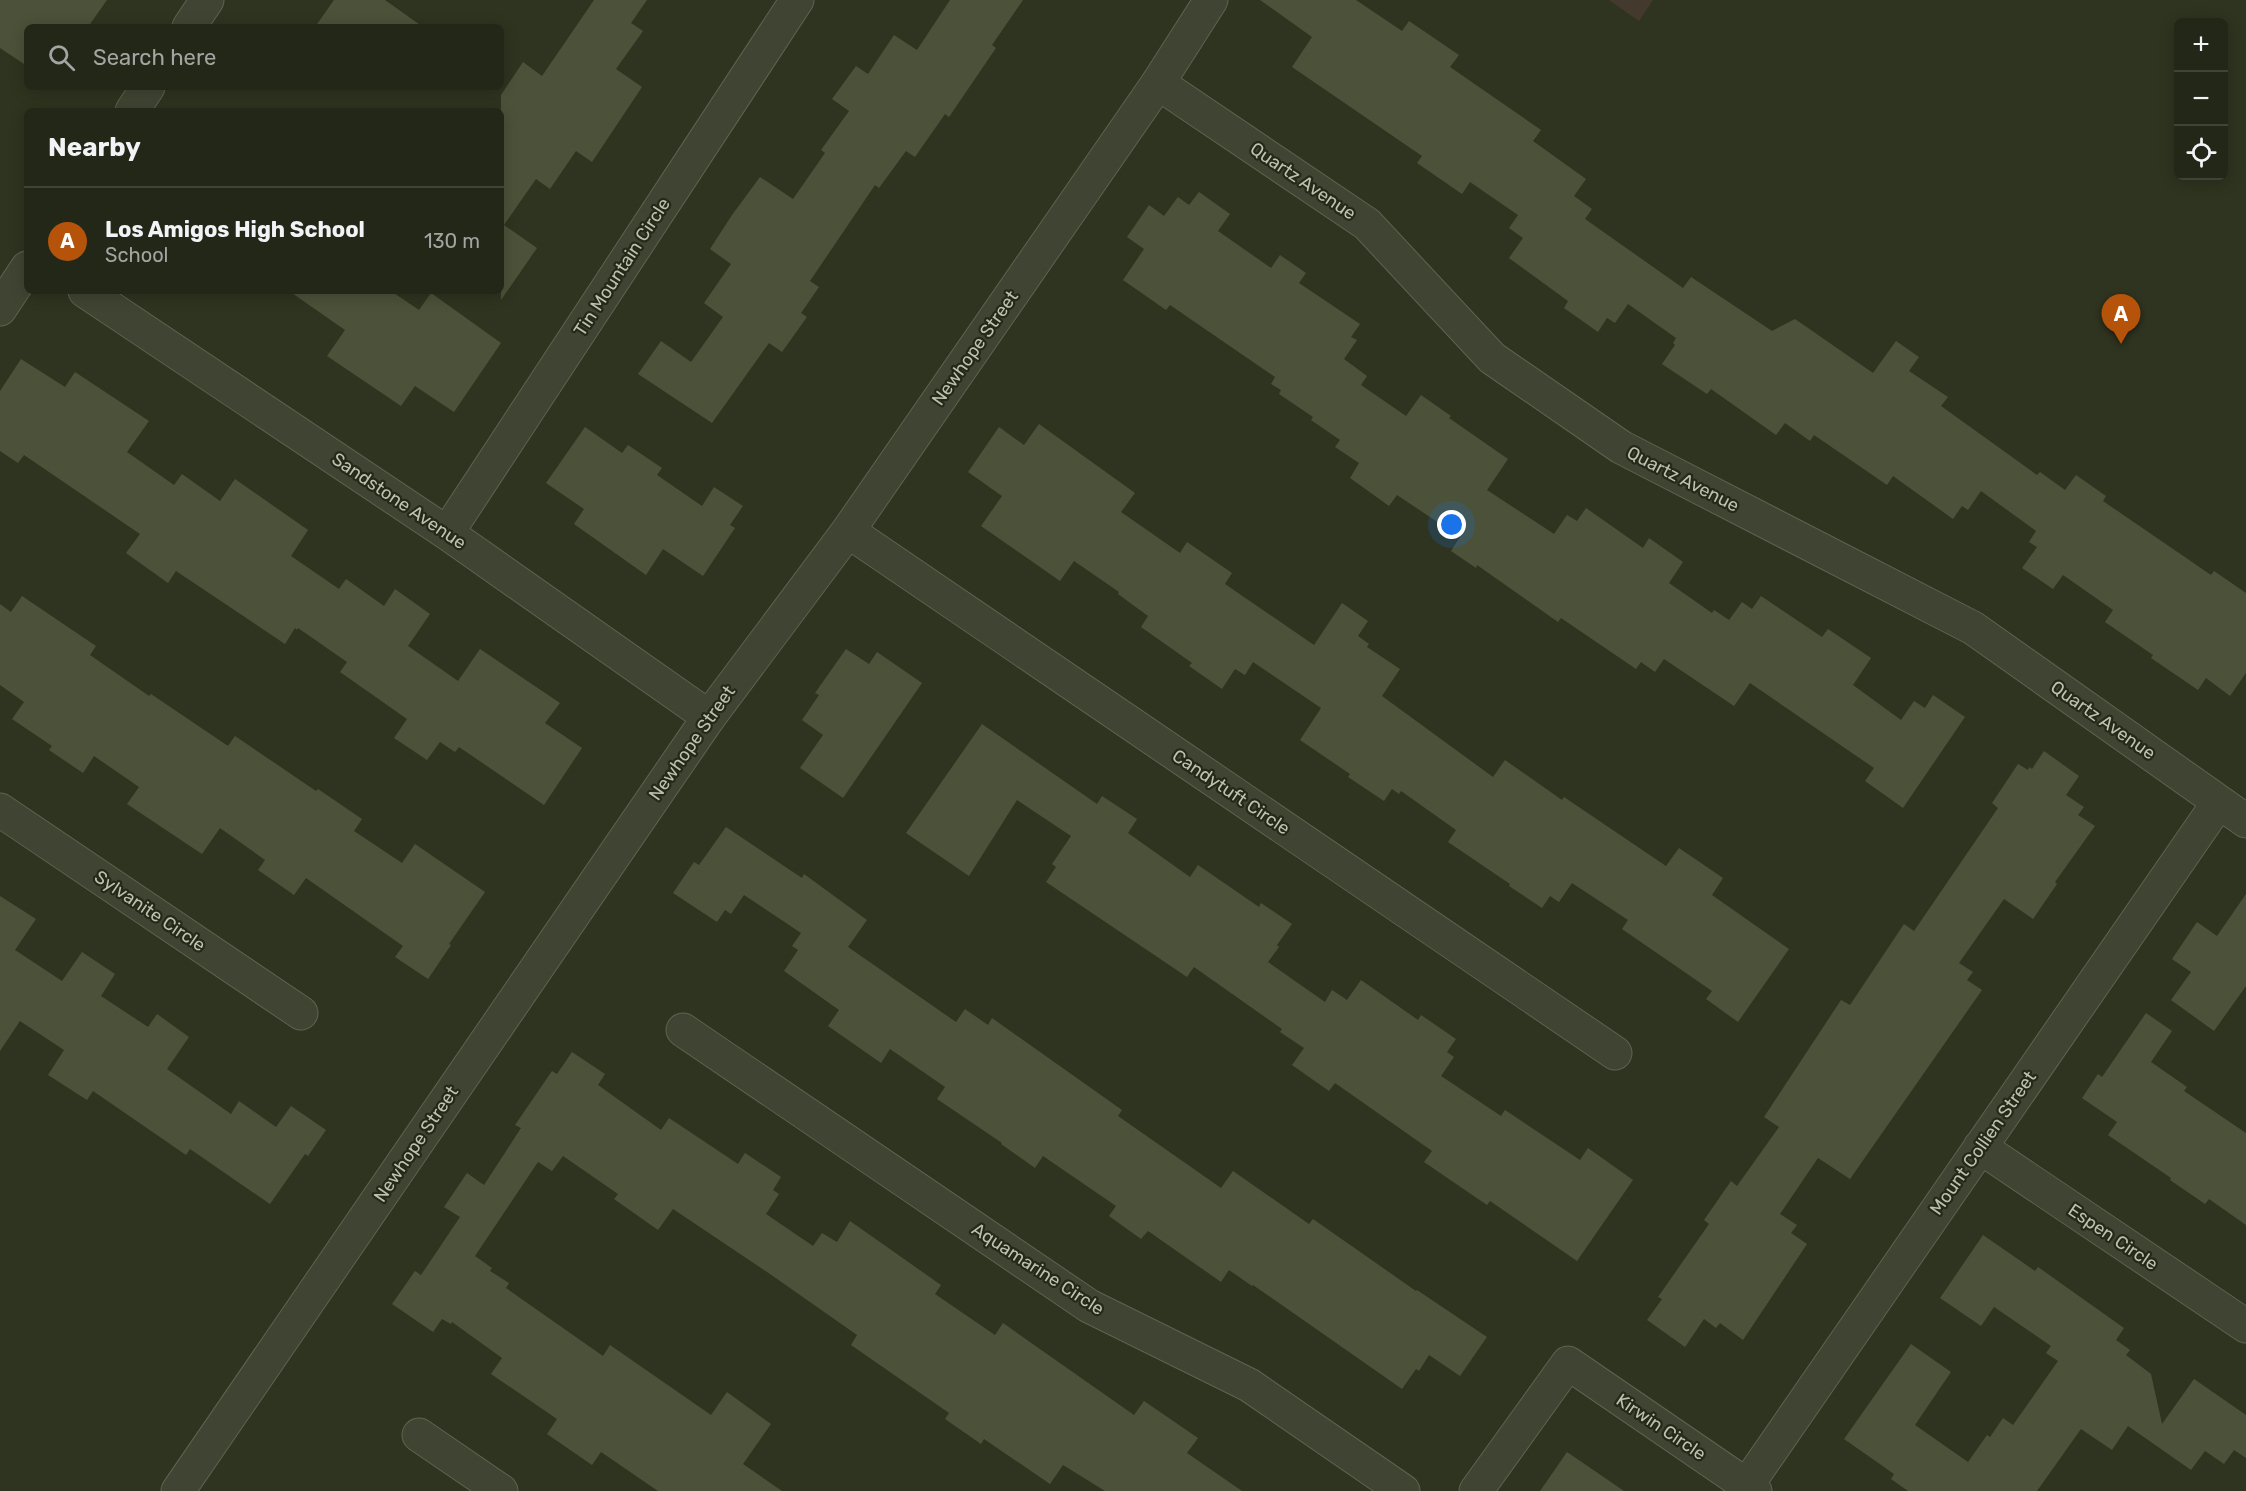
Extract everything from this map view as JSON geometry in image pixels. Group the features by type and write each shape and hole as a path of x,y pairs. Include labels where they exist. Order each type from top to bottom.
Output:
{"street":[{"path":"191,24 207,0"},
{"name":"Tin Mountain Circle","path":"447,533 797,0"},
{"name":"Newhope Street","path":"178,1491 709,717 848,531 1158,83 1211,0"},
{"name":"Quartz Avenue","path":"1158,83 1367,224 1492,358 1621,447 1973,628 2246,821"},
{"path":"134,108 146,90"},
{"path":"0,309 24,273"},
{"name":"Sandstone Avenue","path":"89,294 447,533 709,717"},
{"name":"Candytuft Circle","path":"848,531 1615,1053"},
{"name":"Mount Collien Street","path":"1751,1488 1980,1147 2219,802"},
{"name":"Sylvanite Circle","path":"0,810 300,1013"},
{"name":"Aquamarine Circle","path":"683,1030 1089,1306 1249,1385 1403,1491"},
{"name":"Espen Circle","path":"1980,1147 2246,1326"},
{"name":"Kirwin Circle","path":"1476,1491 1568,1363 1751,1488"},
{"path":"419,1435 501,1491"}],"shaded area":[{"path":"1609,0 1653,0 1639,21"}],"building":[{"path":"0,0 107,0 90,24 24,24 24,64 0,48"},
{"path":"334,0 385,0 419,24 317,24"},
{"path":"594,0 647,0 631,23 643,31 616,69 642,87 592,162 576,151 550,189 536,179 504,225 504,108 501,108 501,95 523,62 542,76"},
{"path":"950,0 1023,0 992,45 996,48 949,117 945,114 915,157 906,151 879,188 875,185 810,281 819,287 801,313 807,317 782,352 769,343 712,423 638,374 661,341 691,362 723,317 704,303 731,264 710,249 732,215 760,177 793,199 825,153 821,150 849,111 832,99 856,66 868,74 894,35 917,50"},
{"path":"1260,0 1356,0 1402,31 1409,21 1459,55 1450,67 1541,130 1533,141 1586,179 1574,196 1592,209 1585,219 1683,288 1691,277 1772,331 1795,319 1873,373 1896,341 1919,357 1909,371 1948,397 1941,406 2037,475 2040,472 2065,490 2076,475 2106,496 2103,501 2211,575 2214,571 2246,593 2246,673 2230,696 2206,678 2198,690 2151,658 2153,655 2105,622 2113,610 2063,575 2053,589 2022,568 2037,547 2029,542 2036,531 1981,491 1968,510 1962,506 1953,519 1893,476 1887,485 1814,435 1810,441 1785,423 1776,435 1711,389 1707,394 1662,364 1675,345 1673,343 1676,338 1628,304 1615,323 1607,318 1598,332 1564,308 1568,301 1509,258 1523,238 1509,228 1518,215 1470,182 1462,194 1417,163 1422,156 1292,67 1312,37"},
{"path":"1199,192 1230,214 1218,231 1271,268 1280,255 1306,273 1299,283 1360,324 1351,337 1357,340 1344,359 1367,376 1361,385 1406,416 1421,395 1451,416 1449,418 1508,459 1487,490 1554,534 1567,515 1577,521 1586,508 1643,548 1649,538 1683,562 1669,583 1712,613 1714,610 1729,620 1742,602 1752,609 1761,596 1822,637 1828,629 1871,658 1853,685 1901,720 1914,701 1925,708 1933,695 1965,717 1903,808 1865,781 1874,768 1750,683 1734,706 1664,659 1655,672 1641,662 1636,669 1561,618 1558,622 1477,565 1476,568 1451,551 1460,537 1397,495 1389,506 1350,478 1359,463 1335,447 1340,440 1311,420 1313,417 1279,394 1281,390 1271,384 1275,377 1170,305 1166,310 1123,280 1144,249 1127,237 1149,205 1164,216 1178,197 1189,205"},
{"path":"504,225 537,248 501,300 501,294 504,294"},
{"path":"293,294 395,294 419,310 432,294 501,343 454,412 415,386 401,406 327,356 345,330"},
{"path":"21,359 65,387 75,372 149,421 127,452 174,485 182,474 220,501 235,479 308,530 291,556 339,589 346,579 384,606 395,589 430,614 408,646 458,681 480,649 560,703 545,723 582,748 544,805 459,747 455,752 440,742 427,760 394,738 407,719 340,672 347,662 298,628 297,630 295,628 285,644 176,571 168,583 126,553 140,534 24,455 18,463 0,451 0,391"},
{"path":"1039,424 1135,493 1121,512 1180,553 1187,542 1232,573 1225,584 1314,645 1342,603 1368,621 1358,636 1369,644 1367,647 1400,669 1382,696 1493,777 1505,760 1562,800 1564,797 1666,866 1679,848 1723,878 1712,895 1789,949 1738,1022 1706,999 1712,991 1622,929 1628,920 1572,883 1559,902 1550,896 1542,908 1448,842 1456,830 1401,791 1399,794 1392,789 1384,801 1348,777 1350,774 1300,740 1321,708 1253,662 1245,675 1235,669 1222,689 1189,666 1192,663 1141,627 1148,616 1118,594 1119,592 1074,561 1060,581 981,526 1002,496 968,472 999,427 1024,445"},
{"path":"585,427 622,453 628,445 662,468 657,475 702,506 714,487 743,506 730,525 735,528 703,576 663,549 646,575 574,524 584,509 546,483"},
{"path":"22,596 96,646 90,655 149,696 151,694 228,746 235,736 362,819 354,831 402,863 415,844 485,892 428,979 395,957 403,946 306,878 294,895 258,870 265,860 220,828 202,854 127,804 139,787 94,756 83,773 49,750 52,746 12,719 24,702 0,685 0,604 11,612"},
{"path":"846,649 869,664 877,652 922,683 843,798 800,768 823,735 802,720 819,695 815,693"},
{"path":"982,724 1097,804 1102,796 1137,819 1128,833 1190,877 1198,865 1259,907 1261,903 1292,924 1268,962 1325,1002 1332,990 1347,1000 1361,980 1418,1020 1421,1015 1456,1039 1447,1052 1454,1057 1441,1076 1501,1116 1505,1110 1580,1160 1588,1148 1633,1180 1577,1261 1490,1201 1487,1205 1424,1162 1432,1151 1335,1083 1329,1091 1292,1065 1304,1048 1280,1032 1282,1029 1194,967 1187,977 1046,882 1056,867 1052,864 1071,836 1017,800 969,876 906,833"},
{"path":"2044,751 2079,776 2066,795 2084,807 2078,815 2095,826 2055,882 2057,884 2033,919 2004,899 1959,963 1973,972 1967,980 1982,990 1850,1179 1818,1158 1780,1214 1797,1225 1791,1233 1807,1244 1743,1340 1720,1323 1716,1328 1704,1319 1685,1347 1647,1320 1662,1299 1658,1297 1709,1224 1704,1220 1731,1181 1737,1186 1779,1127 1764,1117 1841,1000 1850,1005 1904,924 1914,931 1998,808 1992,803 2018,764 2028,770 2029,767 2032,769"},
{"path":"726,827 802,878 804,874 867,920 848,947 956,1022 965,1009 988,1025 992,1018 1122,1110 1118,1116 1221,1188 1233,1171 1309,1224 1313,1219 1487,1337 1460,1376 1429,1355 1419,1371 1416,1369 1402,1389 1229,1270 1221,1282 1148,1231 1141,1239 1109,1216 1116,1206 1043,1156 1035,1168 937,1099 945,1087 890,1049 881,1063 828,1026 839,1010 784,971 798,950 792,946 801,933 744,895 731,914 725,910 717,922 673,893 694,862 699,865"},
{"path":"2246,894 2246,986 2214,1031 2171,1000 2191,972 2172,959 2197,922 2217,936"},
{"path":"0,896 36,919 15,950 62,981 82,952 115,974 101,996 148,1027 157,1014 189,1037 167,1069 231,1114 239,1101 276,1127 291,1106 326,1130 308,1156 305,1154 270,1204 190,1149 186,1155 93,1091 87,1100 48,1075 64,1050 20,1021 0,1051"},
{"path":"2146,1013 2172,1031 2151,1062 2187,1087 2184,1091 2246,1133 2246,1225 2209,1199 2205,1204 2108,1135 2117,1122 2082,1098 2098,1074 2102,1077"},
{"path":"572,1052 605,1074 598,1085 661,1130 669,1118 738,1164 745,1153 781,1177 773,1190 779,1194 766,1214 813,1246 822,1233 837,1242 850,1221 941,1285 935,1294 995,1335 1003,1323 1134,1415 1144,1401 1198,1438 1187,1453 1242,1491 1105,1491 1063,1465 1050,1484 984,1439 981,1444 945,1419 949,1413 851,1345 857,1335 770,1274 673,1209 658,1230 614,1199 618,1194 563,1156 552,1171 538,1162 475,1256 492,1268 490,1271 509,1283 506,1288 603,1356 610,1345 711,1415 727,1392 771,1424 743,1464 782,1491 658,1491 601,1452 592,1465 547,1434 557,1419 491,1374 502,1358 452,1322 451,1324 442,1319 433,1332 392,1304 415,1271 421,1275 460,1217 444,1207 467,1173 484,1185 521,1128 515,1125 552,1071 557,1074"},
{"path":"1983,1235 2035,1271 2038,1267 2124,1328 2116,1340 2130,1350 2126,1355 2151,1374 2162,1424 2194,1379 2246,1415 2246,1458 2234,1450 2224,1464 2205,1451 2191,1470 2128,1426 2112,1450 2081,1429 2037,1491 1908,1491 1891,1479 1894,1474 1844,1439 1911,1344 1951,1372 1915,1425 1968,1462 1987,1435 1990,1437 2003,1418 2013,1425 2058,1361 2046,1353 2051,1346 1994,1307 1981,1326 1940,1298"},
{"path":"1567,1452 1624,1491 1540,1491"}],"place":[{"name":"Los Amigos High School","path":"2121,344"}]}
